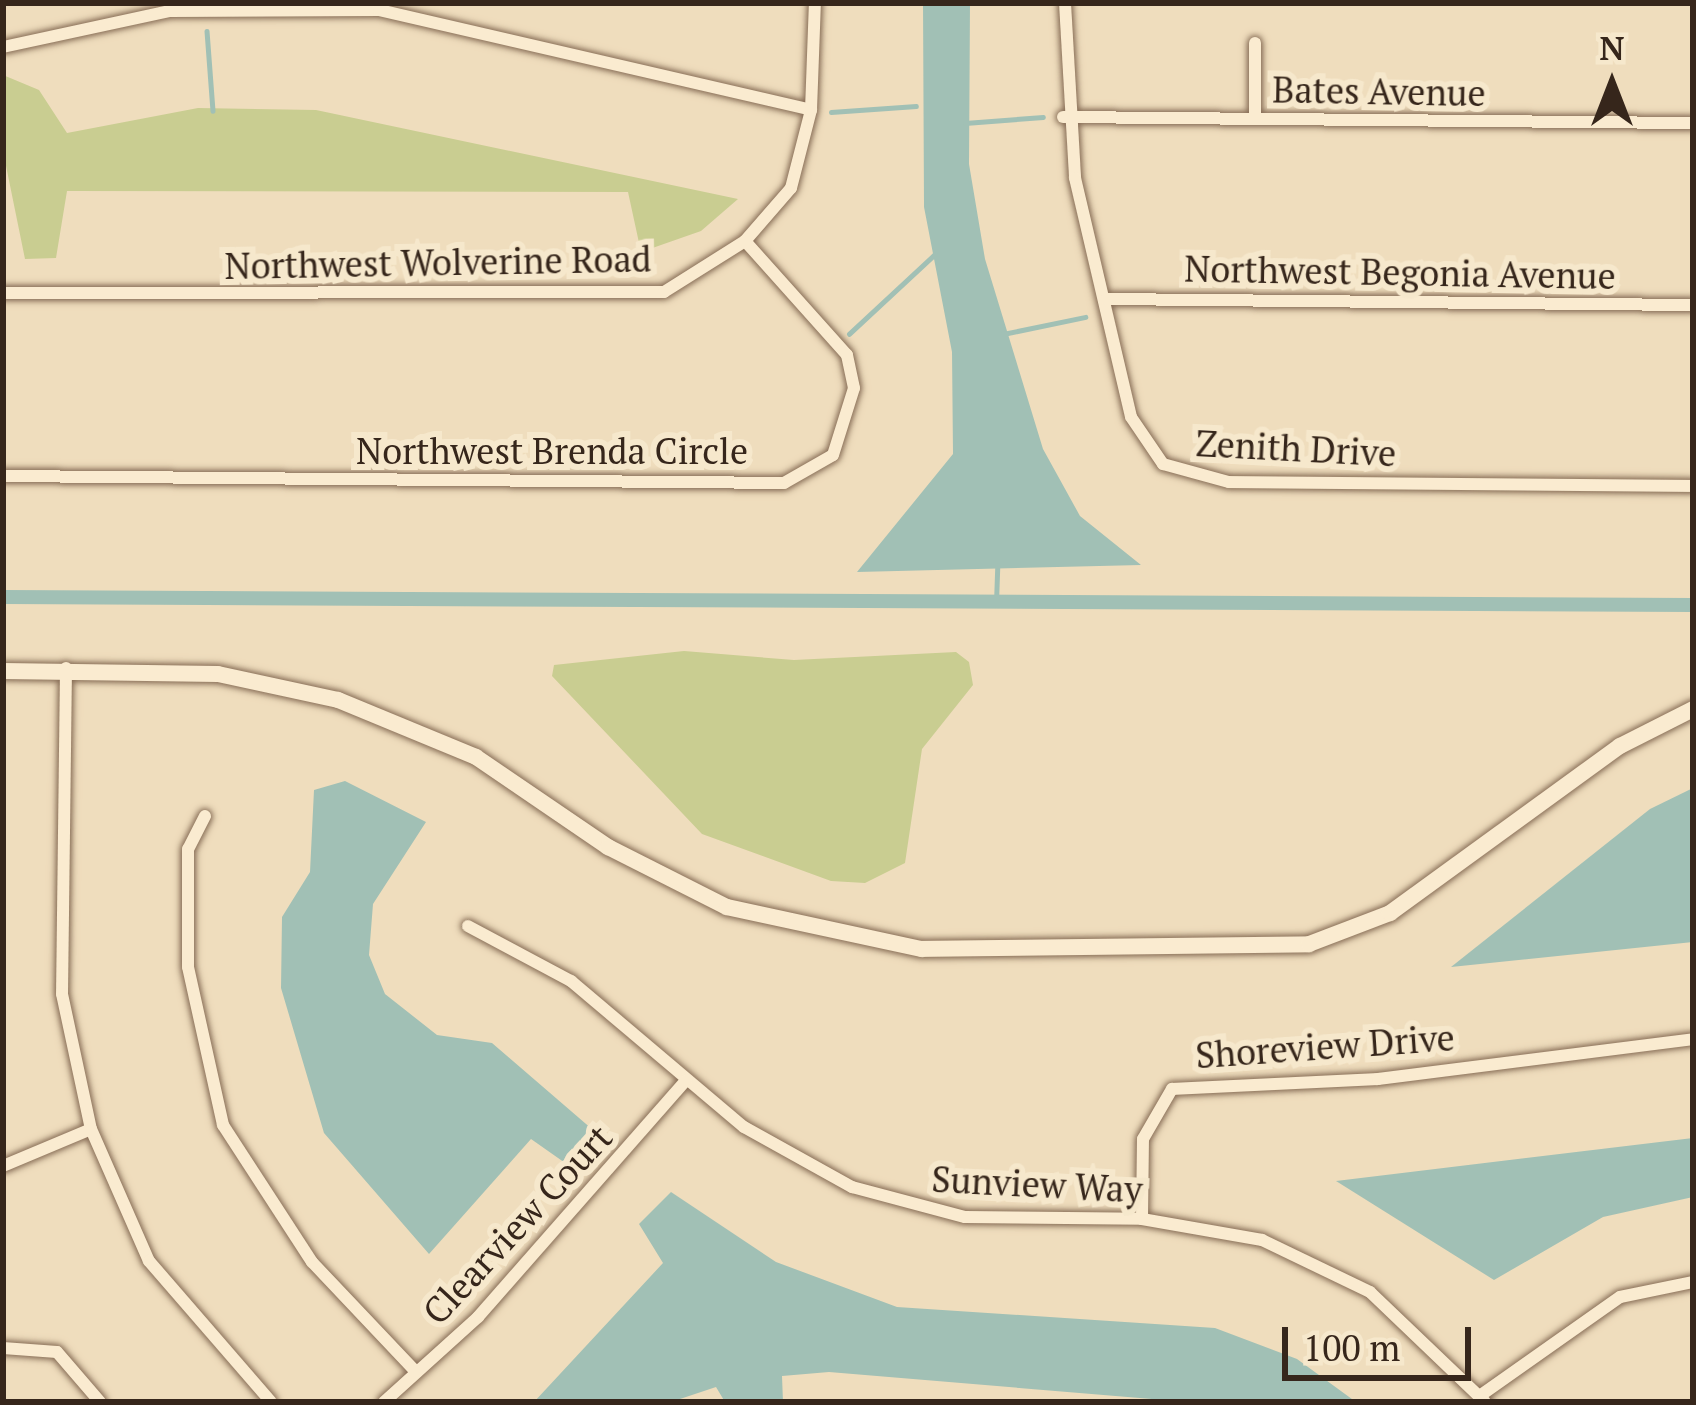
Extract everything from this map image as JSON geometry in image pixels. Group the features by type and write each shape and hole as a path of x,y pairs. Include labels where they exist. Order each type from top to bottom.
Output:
{"street":[{"name":"Northwest Wolverine Road","path":"3,293 628,297 664,292 745,241 791,188 811,110 815,3"},
{"name":"Zenith Drive","path":"1065,3 1064,117 1137,434 1188,477 1693,486"},
{"path":"3,47 170,11 340,8 476,27 811,110"},
{"path":"1255,43 1255,118"},
{"name":"Bates Avenue","path":"1064,117 1693,123"},
{"name":"Northwest Brenda Circle","path":"3,476 784,483 833,454 854,388 847,356 745,241"},
{"name":"Northwest Begonia Avenue","path":"1107,299 1693,305"},
{"path":"3,671 66,668 218,674 338,700 476,757 641,866 727,907 922,949 1309,944 1390,913 1620,746 1693,709"},
{"path":"66,668 62,994 91,1129 149,1261 272,1402"},
{"path":"205,817 188,849 188,967 223,1125 300,1247 416,1372"},
{"name":"Sunview Way","path":"469,926 571,981 686,1080 799,1161 904,1205 1142,1219 1315,1261 1418,1328 1483,1398"},
{"name":"Shoreview Drive","path":"1142,1219 1143,1139 1172,1089 1378,1079 1693,1039"},
{"name":"Clearview Court","path":"384,1402 585,1203 686,1080"},
{"path":"3,1166 91,1129"},
{"path":"1483,1398 1620,1297 1693,1282"},
{"path":"3,1348 58,1352 100,1402"}],"green space":[{"path":"3,75 39,90 67,133 198,108 316,110 738,199 701,231 641,252 628,192 67,191 56,258 25,259 3,151"},
{"path":"684,651 794,660 956,652 969,662 973,685 922,749 905,863 865,883 831,881 702,834 552,676 554,665"}],"water":[{"path":"923,3 970,3 969,164 985,259 1043,449 1080,516 1141,565 857,572 953,454 952,352 924,207"},
{"path":"345,781 426,822 373,904 369,955 385,994 437,1035 492,1043 593,1130 568,1165 531,1139 429,1254 324,1133 281,988 282,917 310,872 314,790"},
{"path":"1693,788 1693,942 1451,967 1650,809"},
{"path":"1693,1138 1693,1197 1603,1217 1494,1280 1336,1181"},
{"path":"671,1192 776,1262 897,1307 1215,1328 1297,1359 1356,1402 1188,1402 829,1372 782,1376 783,1402 725,1402 716,1387 671,1402 534,1402 663,1263 639,1224"}],"waterway":[{"path":"207,31 213,111"},
{"path":"831,112 916,106"},
{"path":"965,123 1043,117"},
{"path":"849,334 935,254"},
{"path":"1003,334 1085,317"},
{"path":"996,603 997,566"},
{"path":"3,597 1693,605"}]}
